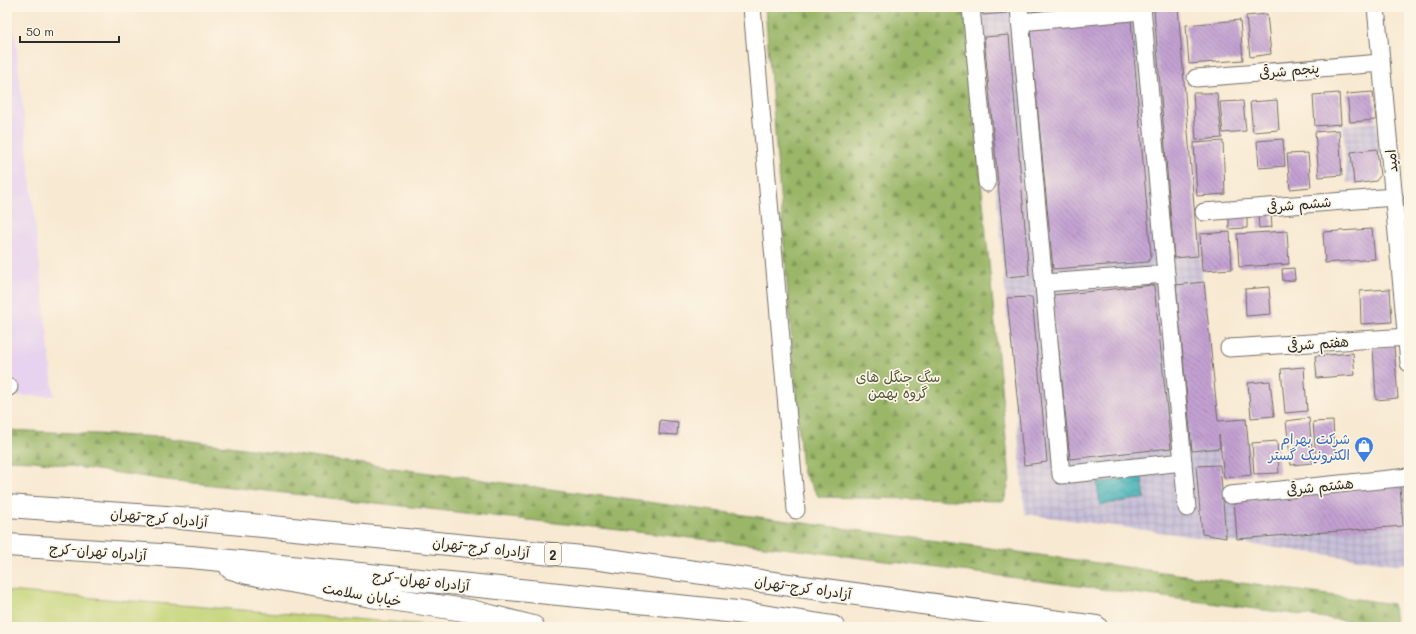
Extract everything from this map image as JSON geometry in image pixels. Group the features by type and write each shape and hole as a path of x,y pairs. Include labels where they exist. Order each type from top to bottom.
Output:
{"main road":[{"name":"آزادراه کرج-تهران","path":"7,506 180,518 593,558 1096,627"},
{"name":"آزادراه تهران-کرج","path":"7,545 191,557 737,612 833,627"},
{"name":"خیابان سلامت","path":"191,557 248,573 371,596 471,611 533,627"}],"lane":[{"path":"752,7 796,510"},
{"path":"971,7 987,183"},
{"name":"امید","path":"1376,7 1408,337 1409,363"},
{"path":"1183,462 1061,475 1019,14 1142,9 1183,462 1187,508"},
{"name":"پنجم شرقی","path":"1196,78 1382,63"},
{"name":"ششم شرقی","path":"1204,212 1394,197"},
{"path":"1044,283 1166,274"},
{"name":"هفتم شرقی","path":"1229,348 1408,337"},
{"name":"هشتم شرقی","path":"1230,495 1409,477"}],"shaded area":[{"path":"7,7 12,7 54,396 7,396"},
{"path":"980,7 1175,7 1224,498 1408,485 1409,563 1395,564 1025,514"},
{"path":"1376,122 1381,174 1376,181 1347,183 1343,125"}],"green space":[{"name":"سگ جنگل های گروه بهمن","path":"765,7 964,7 1010,479 1004,501 819,497 802,471"},
{"path":"7,430 161,437 953,543 1393,604 1395,627 800,550 167,480 34,461 7,460"},
{"path":"7,591 452,627 7,627"}],"water":[{"path":"1142,476 1145,498 1100,505 1097,483"}],"building":[{"path":"982,7 1006,7 1007,13 983,15"},
{"path":"1029,7 1073,7 1074,8 1033,11"},
{"path":"1162,7 1178,7 1198,256 1174,258 1154,10 1163,9"},
{"path":"1267,14 1271,54 1250,57 1246,16"},
{"path":"1131,20 1151,256 1148,262 1053,269 1030,30 1034,24"},
{"path":"1240,20 1243,60 1189,64 1186,25"},
{"path":"1009,35 1029,275 1007,277 984,37"},
{"path":"1373,92 1376,120 1350,122 1347,94"},
{"path":"1193,93 1217,93 1222,138 1196,140"},
{"path":"1339,93 1341,124 1315,126 1313,95"},
{"path":"1277,100 1279,130 1253,132 1250,102"},
{"path":"1243,101 1246,131 1223,133 1220,102"},
{"path":"1339,130 1342,175 1319,177 1315,132"},
{"path":"1283,139 1285,166 1259,168 1257,141"},
{"path":"1223,141 1225,194 1197,196 1194,143"},
{"path":"1377,149 1380,176 1376,181 1354,184 1351,152"},
{"path":"1308,153 1311,187 1290,189 1287,154"},
{"path":"1409,196 1409,238 1408,238 1404,197"},
{"path":"1271,213 1272,227 1259,228 1258,214"},
{"path":"1247,216 1247,228 1229,229 1229,217"},
{"path":"1372,229 1375,259 1325,263 1323,232"},
{"path":"1287,231 1289,264 1239,267 1237,234"},
{"path":"1230,232 1232,269 1202,271 1200,234"},
{"path":"1294,268 1295,280 1283,281 1282,269"},
{"path":"1204,282 1218,421 1246,419 1251,475 1224,478 1219,435 1220,448 1192,451 1176,285"},
{"path":"1154,285 1171,448 1070,459 1053,295"},
{"path":"1269,287 1271,314 1246,316 1245,289"},
{"path":"1390,289 1392,322 1361,324 1360,291"},
{"path":"1032,297 1047,462 1024,465 1007,298"},
{"path":"1394,346 1398,398 1376,400 1373,347"},
{"path":"1353,353 1355,375 1317,378 1315,356"},
{"path":"1304,367 1307,411 1285,413 1281,369"},
{"path":"1270,381 1274,416 1251,418 1248,383"},
{"path":"1309,418 1313,463 1291,465 1286,421"},
{"path":"660,420 678,422 677,435 659,434"},
{"path":"1333,421 1335,458 1316,459 1313,422"},
{"path":"1277,441 1279,473 1254,474 1252,443"},
{"path":"1220,465 1226,538 1202,534 1196,466"},
{"path":"1400,486 1403,526 1237,539 1234,500"}],"place":[{"name":"شرکت بهرام الکترونیک گستر","path":"1364,463"}]}
